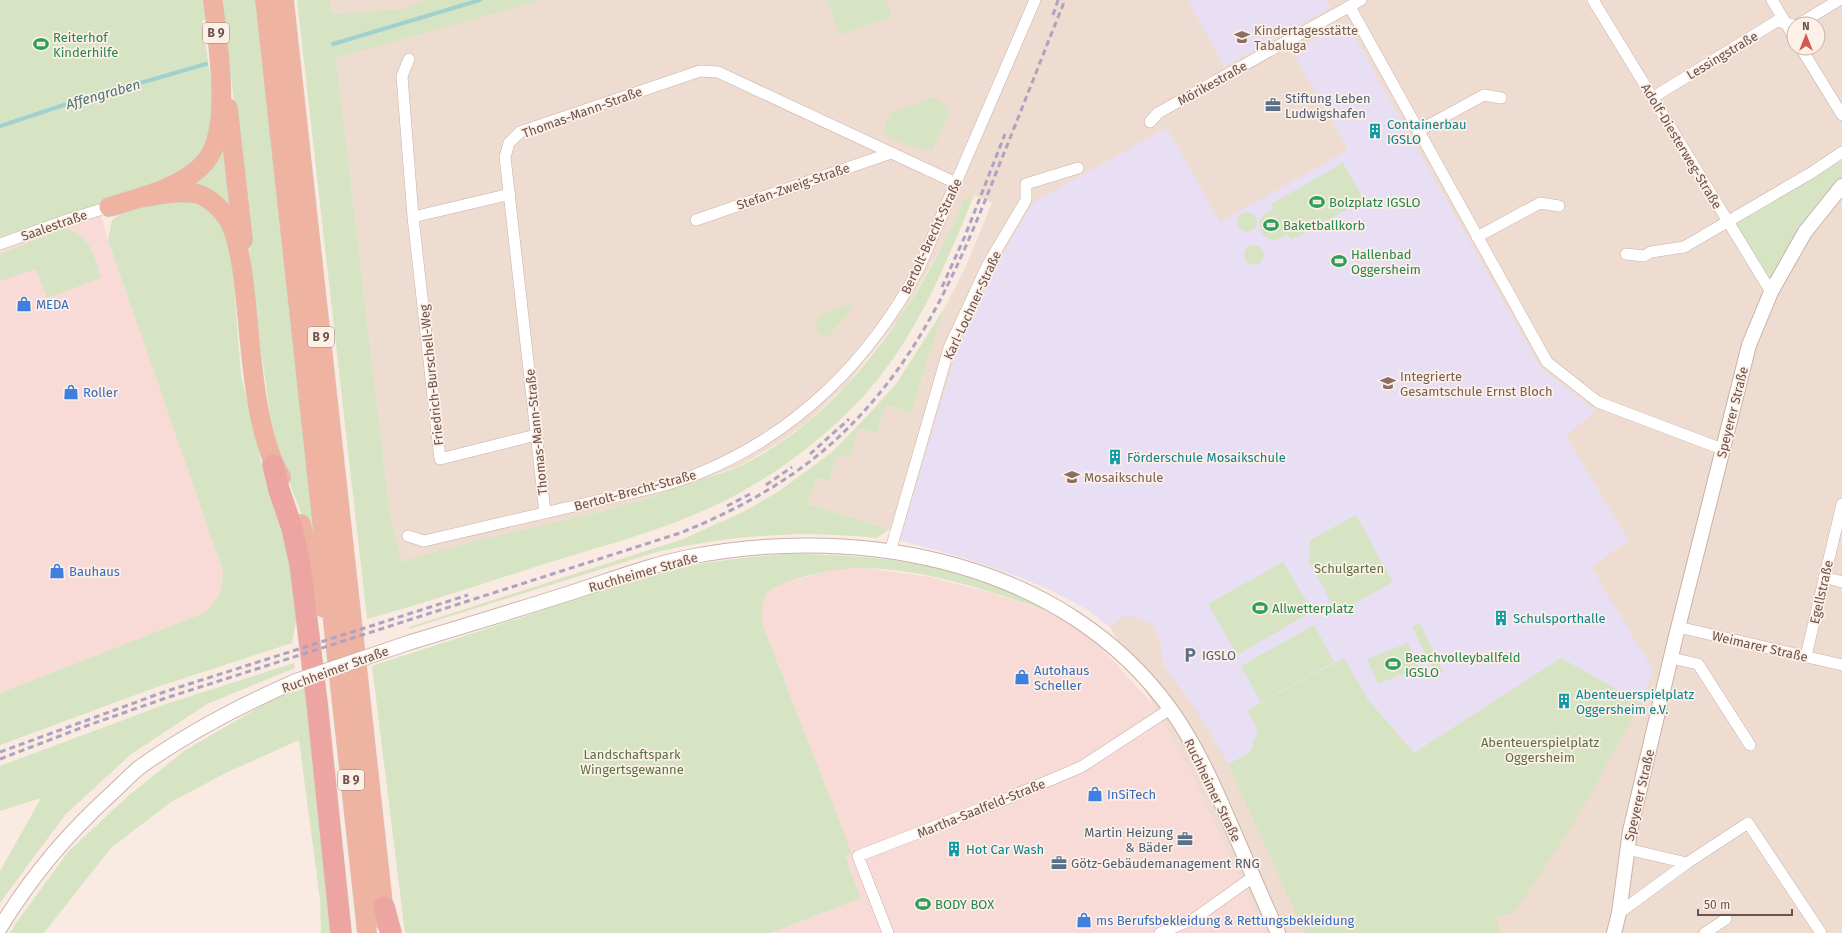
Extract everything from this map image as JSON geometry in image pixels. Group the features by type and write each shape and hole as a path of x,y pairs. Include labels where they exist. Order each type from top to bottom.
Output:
{"highway":[{"name":"B 9","path":"213,0 220,66 228,101 244,250 243,271 258,402 274,465 298,515 320,601 334,627"},
{"name":"B 9","path":"265,0 367,933"},
{"name":"B 9","path":"284,0 386,933"},
{"path":"109,207 140,198 181,181 207,160 218,134 221,114 220,66"},
{"path":"140,198 187,193 200,195 214,203 228,220 243,271"},
{"path":"274,465 279,490 292,528 300,564 317,703 341,933"},
{"path":"384,907 391,933"}],"street":[{"name":"Bertolt-Brecht-Straße","path":"408,536 424,541 661,485 701,472 751,448 794,420 826,393 856,362 883,329 906,293 919,268 1035,0"},
{"name":"Mörikestraße","path":"1150,122 1158,113 1361,0"},
{"name":"Adolf-Diesterweg-Straße","path":"1593,0 1771,292"},
{"path":"1772,0 1786,19"},
{"path":"1812,16 1839,0"},
{"path":"1350,7 1547,362 1598,402 1722,449"},
{"name":"Lessingstraße","path":"1652,98 1777,21 1786,23"},
{"path":"1806,56 1842,115"},
{"name":"Friedrich-Burschell-Weg","path":"409,59 402,76 413,217 440,458 536,435"},
{"name":"Thomas-Mann-Straße","path":"545,513 505,157 509,143 520,132 700,71 718,72 956,183"},
{"path":"1418,131 1484,95 1501,98"},
{"path":"1626,254 1644,256 1651,252 1684,247 1811,173 1842,152"},
{"name":"Stefan-Zweig-Straße","path":"696,220 891,153"},
{"name":"Karl-Lochner-Straße","path":"890,552 949,348 987,266 1026,200 1026,184 1078,168"},
{"name":"Speyerer Straße","path":"1614,933 1619,913 1627,849 1678,627 1749,344 1771,292 1805,232 1842,186"},
{"path":"413,217 510,194"},
{"path":"1477,237 1540,203 1559,206"},
{"name":"Saalestraße","path":"0,244 109,207"},
{"name":"Egellstraße","path":"1806,656 1842,507"},
{"name":"Ruchheimer Straße","path":"0,928 24,891 54,851 98,805 139,768 180,740 227,712 296,681 411,642 645,568 692,557 740,549 786,546 824,546 890,552 958,566 1016,586 1054,605 1085,624 1136,668 1170,709 1203,764 1278,933"},
{"path":"1824,577 1842,582"},
{"name":"Weimarer Straße","path":"1678,627 1842,665"},
{"path":"1671,658 1698,664 1750,745"},
{"name":"Martha-Saalfeld-Straße","path":"888,933 858,856 996,803 1081,767 1170,709"},
{"path":"1619,913 1687,863 1748,823 1821,933"},
{"path":"1627,849 1687,863"},
{"path":"1160,933 1194,919 1253,877"},
{"path":"1705,933 1726,919"}],"shaded area":[{"path":"329,0 1842,0 1842,933 1265,933 1190,771 1110,627 1088,610 1055,592 1020,577 965,558 900,540 889,529 808,504 817,478 829,481 838,455 850,458 859,428 877,434 886,405 911,413 945,307 965,268 992,203 974,195 964,199 949,234 903,314 846,385 807,422 778,443 739,466 636,502 401,562 390,515"},
{"name":"Kindertagesstätte Tabaluga","path":"1188,0 1327,0 1331,7 1224,67"},
{"name":"Integrierte Gesamtschule Ernst Bloch","path":"1346,22 1541,368 1596,411 1566,436 1629,541 1591,567 1653,670 1641,703 1561,658 1414,753 1368,700 1344,658 1247,711 1258,730 1250,753 1228,764 1199,714 1164,666 1159,638 1152,625 1139,617 1124,616 1110,627 1088,610 1055,592 1020,577 965,558 900,540 957,350 996,265 1034,202 1167,128 1220,222 1348,150 1292,51"},
{"path":"98,204 108,240 223,571 222,589 215,602 204,613 0,693 0,237"},
{"path":"856,567 930,577 995,594 1051,613 1076,626 1097,643 1157,709 1190,771 1265,933 771,933 861,898 845,856 852,853 763,626 762,610 766,594 782,583 834,570"}],"green space":[{"path":"0,0 204,0 206,19 202,21 216,114 201,162 167,181 0,237"},
{"path":"223,0 258,0 318,557 283,466 271,421 257,321"},
{"path":"297,0 329,0 332,14 404,9 425,0 542,0 336,58 390,515 401,562 459,545 606,510 641,500 733,469 777,445 812,418 845,387 874,352 902,315 926,277 964,199 974,195 939,278 911,331 895,356 857,403 829,430 798,455 749,488 710,508 666,526 436,599 367,619"},
{"path":"827,0 886,0 892,17 839,35"},
{"path":"933,97 948,107 949,115 932,151 910,146 882,134 891,113"},
{"path":"224,132 233,211 189,186"},
{"path":"1842,156 1842,180 1771,285 1733,224"},
{"name":"Bolzplatz IGSLO","path":"1343,163 1364,200 1291,240 1288,234 1280,239 1272,240 1266,237 1260,226 1261,219 1265,213 1274,209 1271,204"},
{"path":"172,196 214,211 230,236 241,375 266,484 289,545 298,611 292,643 160,686 0,745 0,693 204,613 219,595 221,590 223,571 108,240 112,220 124,211"},
{"path":"1247,212 1254,215 1257,222 1254,229 1247,232 1240,229 1237,222 1240,215"},
{"path":"64,228 80,235 85,240 93,254 101,278 47,298 36,269 0,281 0,254"},
{"path":"1254,245 1261,248 1264,255 1261,262 1254,265 1247,262 1244,255 1247,248"},
{"path":"849,304 853,307 826,339 817,331 816,320 823,313"},
{"path":"945,307 911,413 886,405 877,434 859,428 850,458 838,455 829,481 817,478 808,504 889,529 877,538 822,534 795,534 715,541 660,551 409,629 409,627 683,539 743,512 779,491 831,453 869,414 896,384"},
{"name":"Schulgarten","path":"1356,515 1393,582 1337,613 1309,562 1310,540"},
{"name":"Landschaftspark Wingertsgewanne","path":"788,554 856,556 890,560 958,573 1021,597 1051,613 955,582 930,576 880,569 849,568 818,573 789,581 766,594 762,610 763,626 852,853 845,856 861,898 771,933 405,933 372,666 651,575 704,563"},
{"name":"Allwetterplatz","path":"1283,562 1313,611 1237,655 1208,604"},
{"path":"1420,623 1443,671 1436,675 1412,627"},
{"path":"1314,625 1334,662 1261,702 1241,666"},
{"name":"Beachvolleyballfeld IGSLO","path":"1408,643 1418,668 1378,684 1367,659"},
{"name":"Abenteuerspielplatz Oggersheim","path":"1344,658 1368,700 1414,753 1561,658 1641,703 1576,820 1514,913 1494,916 1502,933 1305,933 1228,764 1250,753 1258,730 1247,710"},
{"path":"294,663 295,668 207,704 130,755 65,815 0,903 0,871 41,798 0,811 0,766 166,704"},
{"path":"308,687 333,933 321,933 320,900 299,740 228,772 171,802 111,848 44,933 10,933 69,851 127,797 184,751 273,699"}],"waterway":[{"name":"Affengraben","path":"333,44 480,0"},
{"name":"Affengraben","path":"0,126 64,105 206,64"}],"railway":[{"path":"1053,15 1058,0"},
{"path":"0,759 86,726 166,698 680,533 702,524 746,502 788,477 808,463 845,431 872,402 897,371 937,306 970,236 1065,0"},
{"path":"942,287 965,236 1005,134"},
{"path":"810,454 849,419"},
{"path":"766,485 792,467"},
{"path":"727,506 752,493"},
{"path":"0,752 164,692 468,595"}],"place":[{"name":"Kindertagesstätte Tabaluga","path":"1242,37"},
{"name":"Reiterhof Kinderhilfe","path":"41,44"},
{"name":"Stiftung Leben Ludwigshafen","path":"1273,105"},
{"name":"Containerbau IGSLO","path":"1375,131"},
{"name":"Bolzplatz IGSLO","path":"1317,202"},
{"name":"Baketballkorb","path":"1271,225"},
{"name":"Hallenbad Oggersheim","path":"1339,261"},
{"name":"MEDA","path":"24,304"},
{"name":"Integrierte Gesamtschule Ernst Bloch","path":"1388,383"},
{"name":"Roller","path":"71,392"},
{"name":"Förderschule Mosaikschule","path":"1115,457"},
{"name":"Mosaikschule","path":"1072,477"},
{"name":"Bauhaus","path":"57,571"},
{"name":"Allwetterplatz","path":"1260,608"},
{"name":"Schulsporthalle","path":"1501,618"},
{"name":"IGSLO","path":"1190,655"},
{"name":"Beachvolleyballfeld IGSLO","path":"1393,664"},
{"name":"Autohaus Scheller","path":"1022,677"},
{"name":"Abenteuerspielplatz Oggersheim e.V.","path":"1564,701"},
{"name":"InSiTech","path":"1095,794"},
{"name":"Martin Heizung & Bäder","path":"1185,839"},
{"name":"Hot Car Wash","path":"954,849"},
{"name":"Götz-Gebäudemanagement RNG","path":"1059,863"},
{"name":"BODY BOX","path":"923,904"},
{"name":"ms Berufsbekleidung & Rettungsbekleidung","path":"1084,920"}]}
